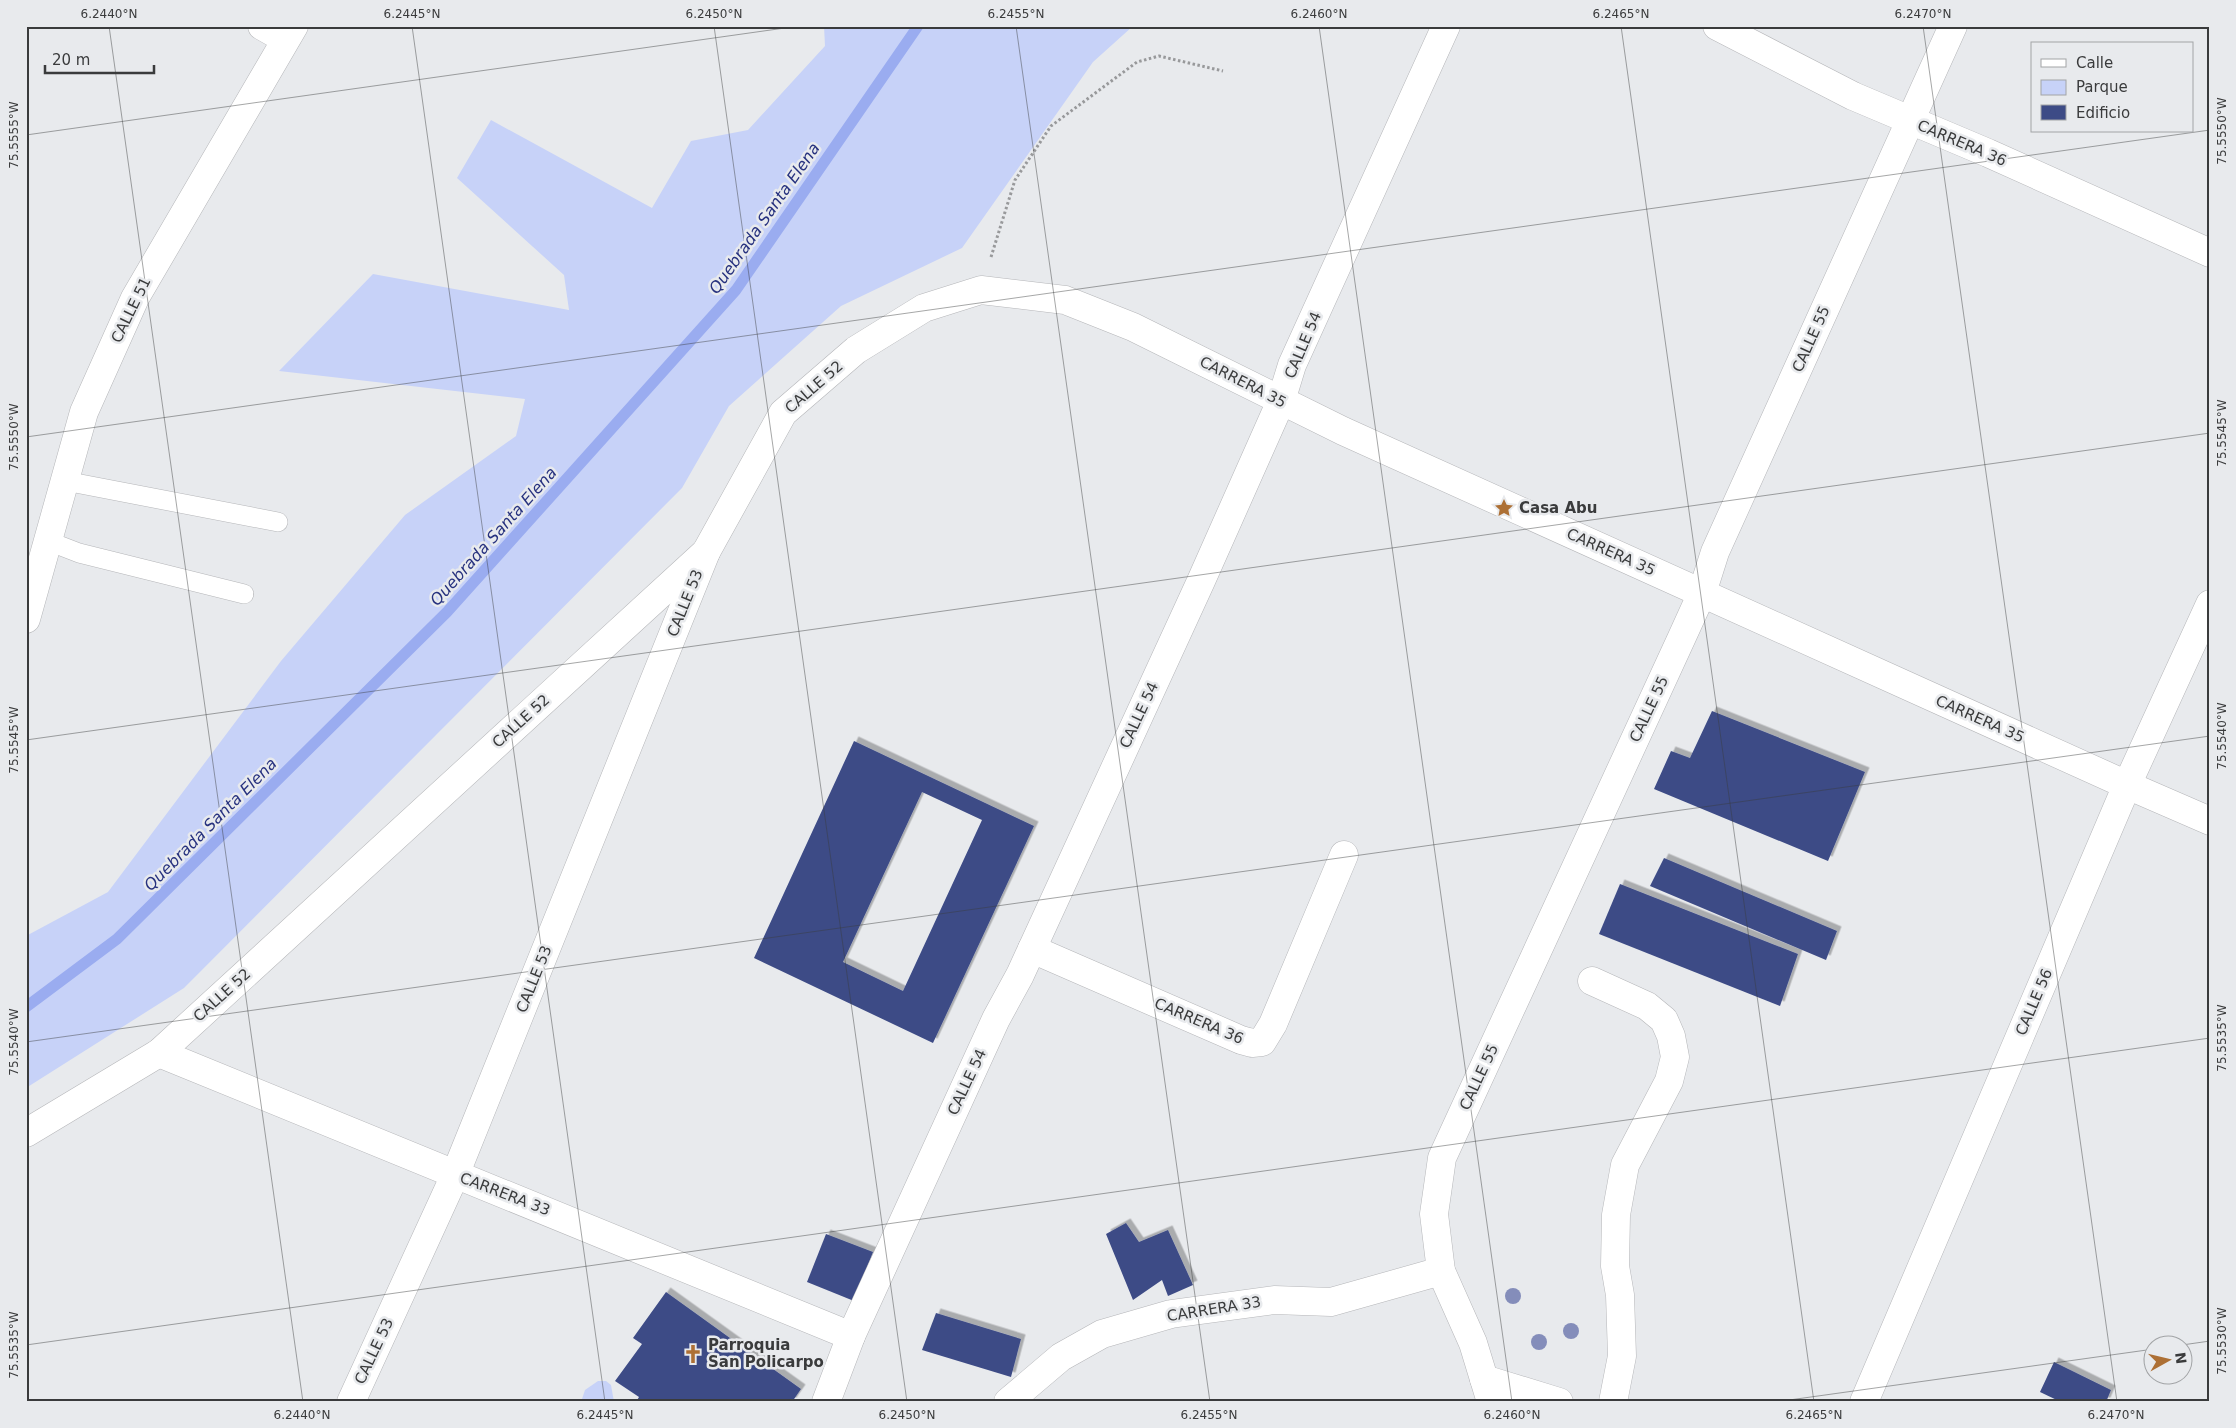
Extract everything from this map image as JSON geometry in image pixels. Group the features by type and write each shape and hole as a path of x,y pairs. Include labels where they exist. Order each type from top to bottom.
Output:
{"street":[{"path":"262,26 290,33"},
{"name":"CALLE 54","path":"826,1402 851,1336 996,1019 1032,949 1281,402 1292,365 1446,26"},
{"name":"CARRERA 36","path":"1717,26 1853,96 1988,153 2210,253"},
{"name":"CALLE 55","path":"1488,1390 1473,1343 1442,1271 1434,1214 1442,1158 1702,593 1715,552 1953,26"},
{"name":"CALLE 51","path":"26,619 84,412 135,298 290,33"},
{"name":"CARRERA 35","path":"981,290 1065,300 1134,327 1281,402 2210,821"},
{"name":"CALLE 52","path":"26,1133 159,1053 706,552 783,413 856,350 924,308 981,290"},
{"name":"CALLE 53","path":"351,1402 454,1175 706,552"},
{"name":"CALLE 56","path":"1864,1402 2127,785 2210,604"},
{"name":"CARRERA 36","path":"1032,949 1241,1040 1252,1043 1262,1042 1273,1024 1344,855"},
{"path":"1592,981 1647,1006 1664,1020 1671,1036 1675,1057 1669,1081 1625,1165 1616,1215 1615,1266 1620,1295 1622,1356 1613,1402"},
{"name":"CARRERA 33","path":"159,1053 454,1175 540,1207 851,1336"},
{"name":"CARRERA 33","path":"1008,1402 1060,1357 1102,1334 1171,1314 1274,1300 1331,1302 1442,1271"},
{"path":"1488,1390 1560,1402"}],"lane":[{"path":"65,481 278,522"},
{"path":"48,541 79,553 244,594"}],"path":[{"path":"981,290 1015,180 1051,126 1137,62 1160,56 1223,71"}],"green space":[{"path":"824,26 1133,26 1093,62 962,248 841,306 729,406 682,488 184,988 26,1088 26,936 108,892 281,661 405,515 516,436 525,399 279,371 373,274 569,310 564,275 457,178 491,120 652,208 691,141 748,130 825,46"},
{"path":"598,1381 606,1381 611,1385 614,1402 581,1402 585,1390"}],"building":[{"path":"1712,711 1865,772 1828,861 1654,789 1671,751 1690,758"},
{"path":"854,741 1034,826 933,1043 754,958","holes":["922,792 982,820 903,991 843,962"]},
{"path":"1664,858 1837,931 1826,960 1650,886"},
{"path":"1620,884 1798,954 1780,1006 1599,934"},
{"path":"1126,1223 1139,1242 1168,1230 1193,1285 1168,1296 1162,1280 1133,1300 1106,1234"},
{"path":"826,1234 873,1252 854,1301 807,1282"},
{"name":"Parroquia San Policarpo","path":"666,1292 801,1389 792,1402 636,1402 639,1397 615,1381 642,1344 633,1338"},
{"path":"936,1313 1021,1339 1011,1377 922,1350"},
{"path":"2054,1362 2111,1390 2106,1402 2061,1402 2040,1392"}],"waterway":[{"name":"Quebrada Santa Elena","path":"26,1007 117,939 447,612 736,290 918,26"}],"place":[{"name":"Casa Abu","path":"1504,508"},
{"name":"Parroquia San Policarpo","path":"693,1354"}]}
